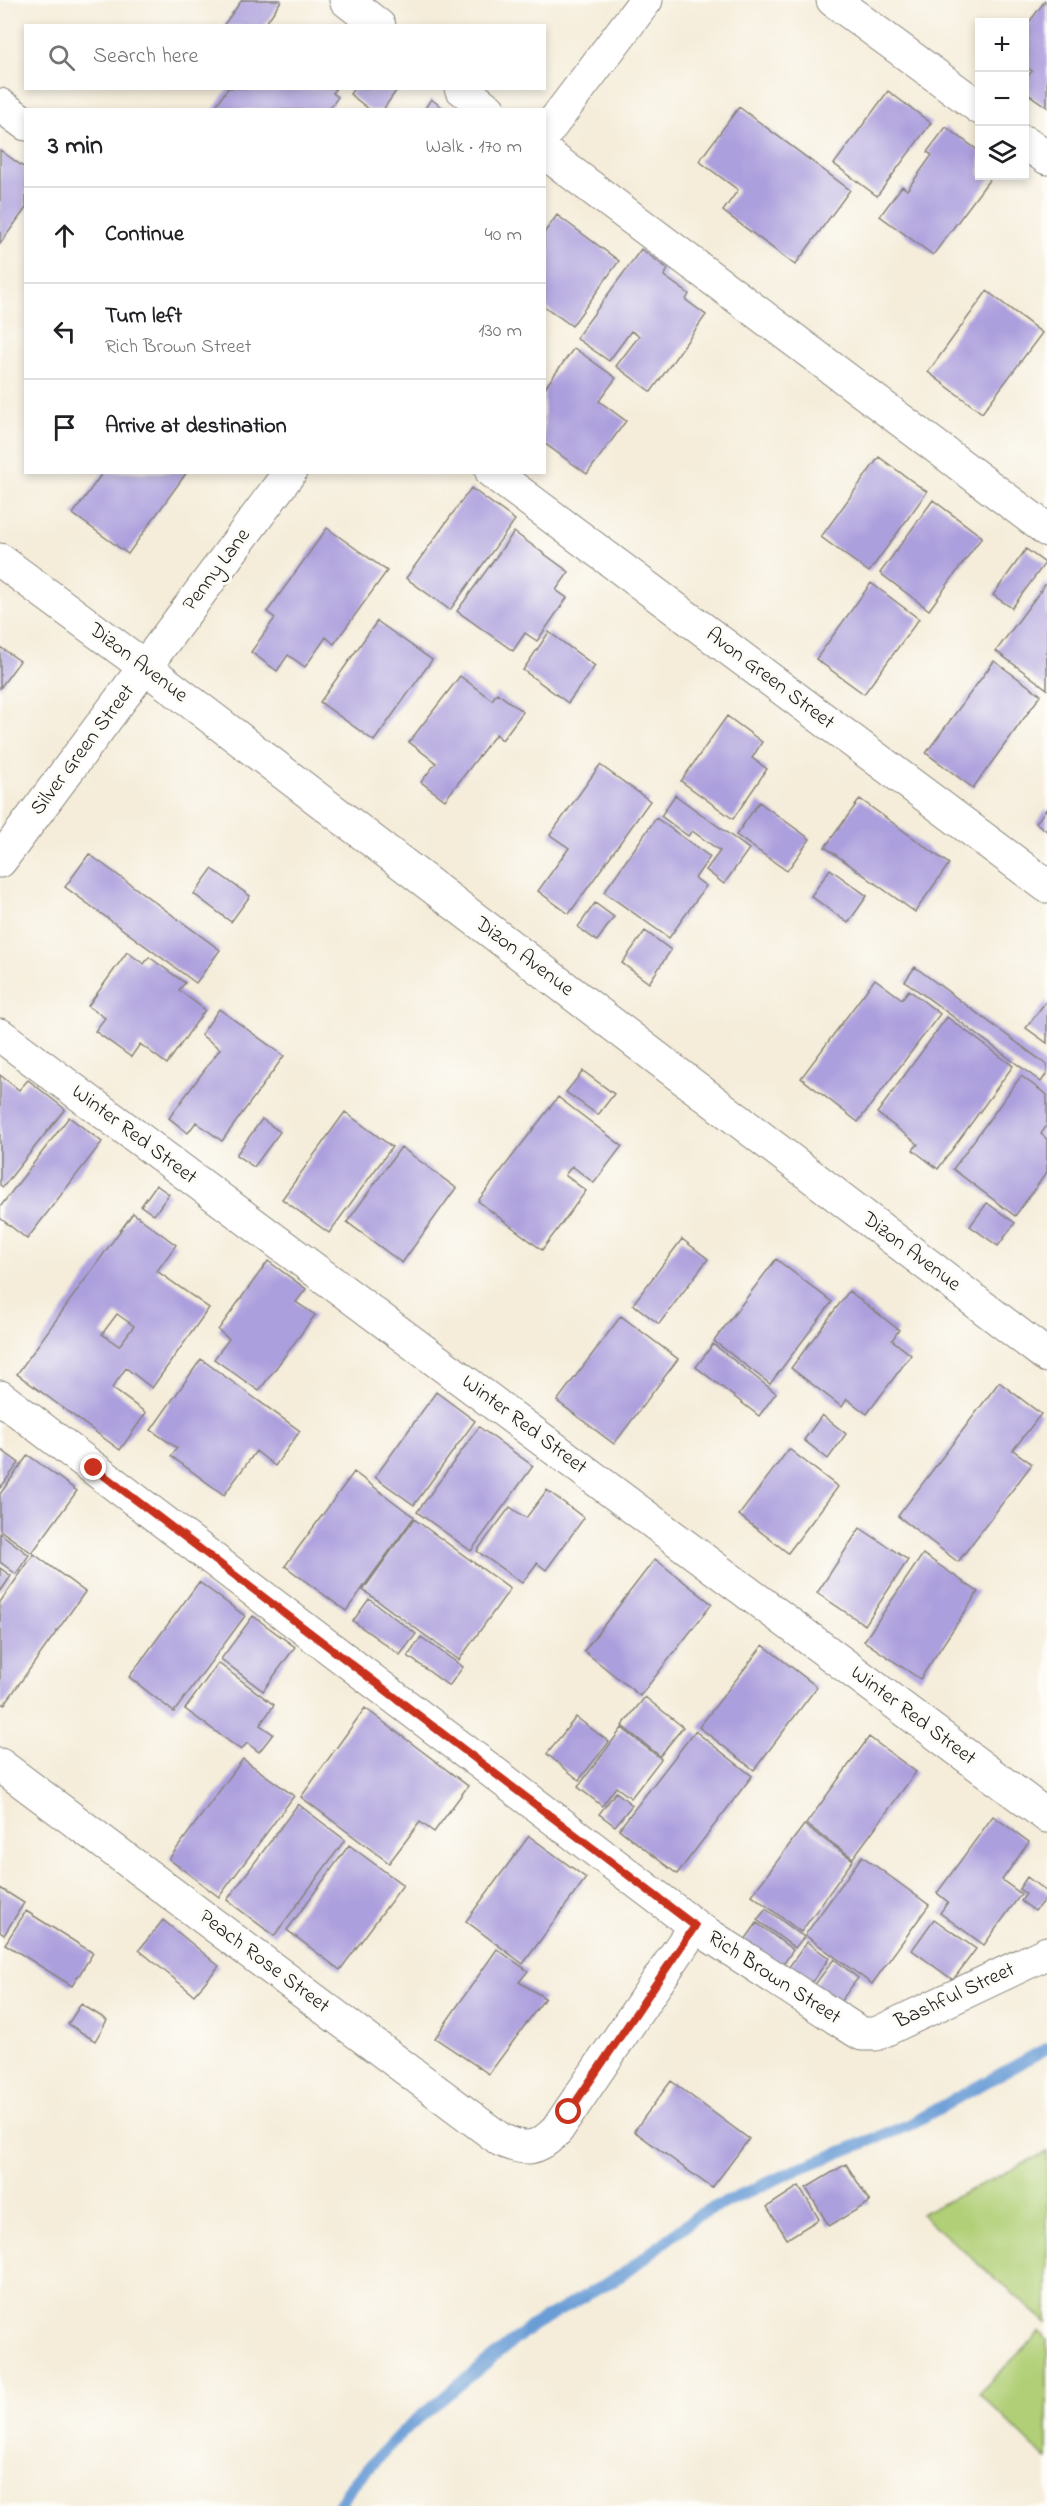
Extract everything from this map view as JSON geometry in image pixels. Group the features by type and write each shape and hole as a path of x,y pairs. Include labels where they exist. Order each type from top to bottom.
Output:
{"street":[{"path":"346,0 376,24"},
{"path":"546,132 646,0"},
{"path":"833,0 975,104"},
{"path":"464,90 486,108"},
{"path":"0,105 24,123"},
{"path":"1029,145 1047,158"},
{"path":"546,154 1047,530"},
{"name":"Penny Lane","path":"145,667 289,474"},
{"name":"Avon Green Street","path":"495,474 1047,886"},
{"name":"Dizon Avenue","path":"0,560 145,667 1047,1356"},
{"name":"Silver Green Street","path":"0,861 145,667"},
{"name":"Winter Red Street","path":"0,1035 1047,1816"},
{"name":"Rich Brown Street","path":"0,1397 695,1926 862,2034"},
{"name":"Peach Rose Street","path":"0,1765 501,2140 518,2147 532,2147 546,2142 557,2130 695,1926"},
{"name":"Bashful Street","path":"862,2034 876,2034 1047,1953"}],"green space":[{"path":"1047,2152 1047,2323 921,2214"},
{"path":"1040,2332 1047,2339 1047,2460 979,2393"}],"building":[{"path":"242,0 281,1 265,24 224,24"},
{"path":"1045,1 1047,3 1047,107 1029,94 1029,75 1032,71 1029,69 1029,22"},
{"path":"227,90 335,90 333,93 338,97 330,108 214,108"},
{"path":"353,90 397,90 384,108 368,108 350,94"},
{"path":"888,91 931,123 877,196 834,164"},
{"path":"431,99 443,108 425,108"},
{"path":"739,107 850,190 795,265 723,211 738,190 699,161"},
{"path":"946,127 975,148 975,180 989,180 933,255 880,216 902,186 907,190 932,155 927,152"},
{"path":"0,150 24,168 24,211 0,244"},
{"path":"557,215 619,261 572,326 546,307 546,230"},
{"path":"641,249 668,269 664,276 689,294 686,300 706,315 651,392 616,366 639,336 631,331 609,361 576,338"},
{"path":"987,291 1042,333 982,413 928,372"},
{"path":"574,348 616,378 599,401 626,421 587,474 546,444 546,386"},
{"path":"879,457 927,492 869,572 821,537"},
{"path":"102,474 186,474 128,554 73,514"},
{"path":"471,488 515,520 450,610 406,578"},
{"path":"933,500 982,537 929,610 880,573"},
{"path":"327,528 387,571 334,644 326,637 305,667 288,655 277,671 251,652 275,618 267,612"},
{"path":"514,532 569,572 556,590 567,598 537,641 525,633 513,651 457,611"},
{"path":"1026,549 1045,563 1012,608 993,595"},
{"path":"1047,582 1047,689 996,651"},
{"path":"871,583 919,619 864,694 816,659"},
{"path":"377,621 432,660 374,741 320,702"},
{"path":"549,632 595,666 568,703 523,670"},
{"path":"0,647 20,661 0,688"},
{"path":"994,661 1041,695 973,788 926,753"},
{"path":"460,676 492,700 497,693 523,712 502,740 496,734 445,800 421,782 436,763 409,742"},
{"path":"727,716 762,742 752,758 767,769 733,819 681,781"},
{"path":"600,765 650,801 569,914 538,891 569,848 550,835"},
{"path":"675,795 749,849 724,884 706,870 720,851 692,831 688,836 661,816"},
{"path":"860,799 949,864 915,912 825,847"},
{"path":"759,802 810,839 787,871 736,835"},
{"path":"1047,808 1047,831 1036,823"},
{"path":"656,818 710,857 695,878 706,886 669,938 604,892"},
{"path":"89,854 220,950 196,983 65,887"},
{"path":"212,869 250,896 231,922 194,894"},
{"path":"830,869 867,896 848,923 811,896"},
{"path":"595,903 614,917 597,941 578,927"},
{"path":"645,931 671,950 649,983 622,963"},
{"path":"127,952 144,964 149,957 185,983 179,990 205,1010 167,1064 140,1044 131,1057 95,1031 105,1018 88,1006"},
{"path":"915,967 1047,1065 1047,1073 1041,1082 905,981"},
{"path":"875,979 902,999 909,990 940,1014 858,1122 801,1078"},
{"path":"1047,1000 1047,1043 1026,1028"},
{"path":"219,1009 284,1056 222,1141 196,1122 188,1133 169,1118 220,1049 201,1035"},
{"path":"947,1017 1013,1066 938,1169 913,1150 918,1144 877,1113"},
{"path":"583,1071 614,1094 598,1115 566,1092"},
{"path":"0,1075 19,1090 28,1080 65,1109 3,1187 0,1185"},
{"path":"1021,1076 1047,1095 1047,1125 1041,1134 1047,1139 1047,1172 1015,1216 953,1169"},
{"path":"558,1097 622,1146 594,1183 572,1166 565,1175 586,1191 542,1250 478,1201"},
{"path":"345,1112 392,1147 329,1233 282,1199"},
{"path":"69,1117 102,1142 27,1239 0,1218 0,1207"},
{"path":"262,1119 280,1132 254,1167 236,1155"},
{"path":"401,1147 456,1188 402,1263 347,1222"},
{"path":"156,1185 169,1194 154,1215 141,1206"},
{"path":"987,1203 1015,1223 998,1246 970,1226"},
{"path":"133,1213 176,1245 157,1271 209,1308 152,1388 126,1368 112,1388 146,1413 120,1450 17,1374","holes":["117,1314 134,1326 119,1346 102,1334"]},
{"path":"682,1239 708,1259 659,1324 633,1304"},
{"path":"776,1259 832,1302 770,1384 714,1341"},
{"path":"268,1261 306,1289 296,1302 315,1315 259,1391 214,1359 229,1339 218,1330"},
{"path":"849,1291 899,1330 892,1340 911,1355 867,1414 847,1399 842,1407 791,1368"},
{"path":"621,1316 678,1359 614,1444 557,1401"},
{"path":"713,1344 776,1393 759,1416 696,1367"},
{"path":"201,1359 300,1431 275,1466 256,1451 224,1495 171,1456 177,1448 151,1430"},
{"path":"999,1382 1041,1414 1013,1450 1032,1464 958,1562 898,1516"},
{"path":"436,1392 475,1421 414,1505 375,1477"},
{"path":"822,1415 846,1434 828,1459 804,1440"},
{"path":"479,1427 533,1466 471,1551 417,1512"},
{"path":"0,1449 19,1463 0,1488"},
{"path":"789,1449 838,1487 788,1553 739,1515"},
{"path":"28,1455 77,1491 32,1553 0,1530 0,1494"},
{"path":"354,1472 414,1517 346,1611 285,1566"},
{"path":"547,1490 584,1518 546,1570 537,1563 522,1583 477,1551 510,1507 526,1518"},
{"path":"414,1519 510,1589 459,1660 363,1590"},
{"path":"860,1528 908,1560 865,1625 817,1593"},
{"path":"0,1533 29,1555 16,1574 0,1562"},
{"path":"34,1554 85,1592 4,1705 0,1702 0,1602"},
{"path":"923,1554 978,1592 920,1679 864,1641"},
{"path":"655,1559 712,1604 640,1696 584,1651"},
{"path":"0,1568 11,1576 0,1592"},
{"path":"199,1582 245,1616 174,1712 129,1677"},
{"path":"369,1599 416,1634 400,1655 353,1621"},
{"path":"253,1616 295,1647 263,1691 221,1659"},
{"path":"421,1637 463,1667 449,1686 408,1656"},
{"path":"763,1645 817,1687 754,1770 699,1727"},
{"path":"218,1663 274,1705 260,1725 273,1734 259,1752 247,1743 241,1750 185,1709"},
{"path":"645,1697 683,1727 660,1756 622,1726"},
{"path":"365,1708 468,1786 434,1832 420,1822 389,1863 301,1797"},
{"path":"576,1717 609,1742 579,1780 547,1754"},
{"path":"622,1728 661,1759 631,1798 616,1787 602,1806 578,1787"},
{"path":"695,1731 752,1776 677,1874 619,1829"},
{"path":"869,1737 916,1772 853,1858 806,1824"},
{"path":"243,1759 294,1796 219,1897 169,1859"},
{"path":"616,1792 632,1805 615,1826 599,1814"},
{"path":"298,1804 345,1840 274,1936 227,1900"},
{"path":"993,1816 1029,1842 1002,1880 1021,1894 984,1945 940,1913 948,1902 937,1893"},
{"path":"804,1825 853,1860 801,1932 752,1895"},
{"path":"529,1836 586,1878 523,1964 466,1921"},
{"path":"349,1845 403,1885 340,1970 287,1930"},
{"path":"862,1856 929,1905 872,1984 805,1935"},
{"path":"1027,1877 1047,1892 1047,1896 1035,1911 1021,1901 1026,1894 1019,1889"},
{"path":"0,1888 24,1903 4,1935 0,1932"},
{"path":"766,1909 804,1937 795,1948 757,1920"},
{"path":"26,1911 93,1953 72,1986 5,1944"},
{"path":"934,1919 976,1949 953,1980 912,1950"},
{"path":"163,1920 219,1966 194,1995 139,1950"},
{"path":"757,1923 793,1950 779,1971 742,1944"},
{"path":"807,1942 829,1958 808,1988 786,1971"},
{"path":"497,1949 528,1971 519,1982 545,1998 489,2074 435,2038"},
{"path":"834,1959 858,1978 835,2009 811,1990"},
{"path":"81,2004 107,2020 95,2041 68,2024"},
{"path":"671,2081 749,2139 712,2188 634,2131"},
{"path":"846,2164 870,2202 829,2226 806,2188"},
{"path":"799,2186 819,2219 787,2239 767,2207"}],"waterway":[{"path":"339,2506 352,2485 404,2430 530,2327 622,2275 700,2214 798,2169 909,2125 1047,2048"}],"route":[{"path":"94,1468 695,1926 569,2112"}]}
